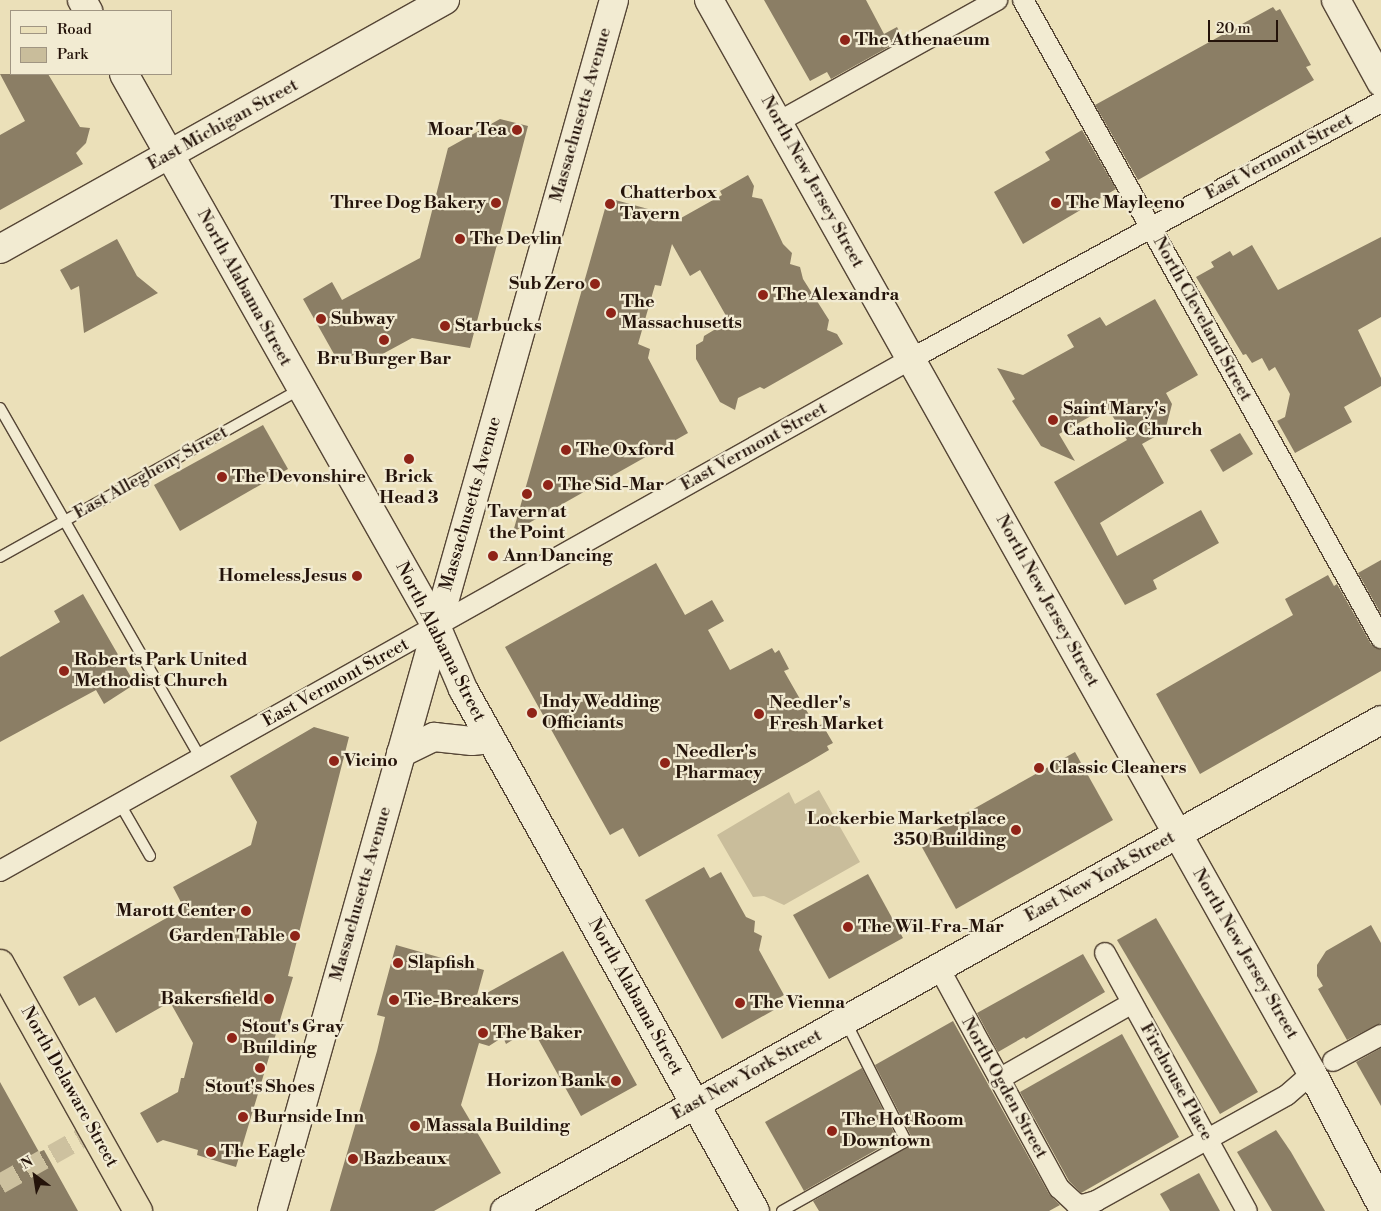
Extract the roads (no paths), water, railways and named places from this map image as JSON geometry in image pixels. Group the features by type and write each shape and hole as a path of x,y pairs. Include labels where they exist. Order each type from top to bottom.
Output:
{"main road":[{"name":"East Michigan Street","path":"0,249 170,156 445,0"},
{"name":"Massachusetts Avenue","path":"272,1211 614,0"},
{"name":"North New Jersey Street","path":"709,0 1177,834 1323,1067 1381,1204"},
{"path":"1336,0 1381,82"},
{"name":"North Alabama Street","path":"125,75 436,626 463,690 755,1211"},
{"name":"East New York Street","path":"506,1211 532,1204 695,1102 1381,720"},
{"path":"401,753 434,738 472,741 491,739"},
{"name":"North Delaware Street","path":"0,964 138,1211"}],"street":[{"path":"778,122 997,0"},
{"name":"North Cleveland Street","path":"1024,0 1381,638"},
{"name":"East Vermont Street","path":"0,871 911,359 1381,102"},
{"name":"Firehouse Place","path":"1105,953 1247,1211"},
{"name":"North Ogden Street","path":"938,968 1059,1188 1076,1204 1082,1205 1096,1201 1207,1140"},
{"path":"999,1079 1132,1003"},
{"path":"1207,1140 1287,1095 1323,1067 1381,1035"}],"lane":[{"name":"East Allegheny Street","path":"0,558 302,388"},
{"path":"0,408 201,759"},
{"path":"120,804 150,856"},
{"path":"782,1211 906,1141 845,1020"}],"tunnel":[{"path":"0,1184 94,1131"}],"place":[{"name":"The Athenaeum","path":"845,40"},
{"name":"Moar Tea","path":"517,130"},
{"name":"Three Dog Bakery","path":"496,203"},
{"name":"The Mayleeno","path":"1056,203"},
{"name":"Chatterbox Tavern","path":"610,204"},
{"name":"The Devlin","path":"460,239"},
{"name":"Sub Zero","path":"595,284"},
{"name":"The Alexandra","path":"763,295"},
{"name":"The Massachusetts","path":"611,313"},
{"name":"Subway","path":"321,319"},
{"name":"Starbucks","path":"445,326"},
{"name":"Bru Burger Bar","path":"384,340"},
{"name":"Saint Mary's Catholic Church","path":"1053,420"},
{"name":"The Oxford","path":"566,450"},
{"name":"Brick Head 3","path":"409,459"},
{"name":"The Devonshire","path":"222,477"},
{"name":"The Sid-Mar","path":"548,485"},
{"name":"Tavern at the Point","path":"527,494"},
{"name":"Ann Dancing","path":"493,556"},
{"name":"Homeless Jesus","path":"357,576"},
{"name":"Roberts Park United Methodist Church","path":"64,671"},
{"name":"Indy Wedding Officiants","path":"532,713"},
{"name":"Needler's Fresh Market","path":"759,714"},
{"name":"Vicino","path":"334,761"},
{"name":"Needler's Pharmacy","path":"665,763"},
{"name":"Classic Cleaners","path":"1039,768"},
{"name":"Lockerbie Marketplace 350 Building","path":"1016,830"},
{"name":"Marott Center","path":"246,911"},
{"name":"The Wil-Fra-Mar","path":"848,927"},
{"name":"Garden Table","path":"295,936"},
{"name":"Slapfish","path":"398,963"},
{"name":"Bakersfield","path":"269,999"},
{"name":"Tie-Breakers","path":"394,1000"},
{"name":"The Vienna","path":"740,1003"},
{"name":"The Baker","path":"483,1033"},
{"name":"Stout's Gray Building","path":"232,1038"},
{"name":"Stout's Shoes","path":"260,1068"},
{"name":"Horizon Bank","path":"616,1081"},
{"name":"Burnside Inn","path":"243,1117"},
{"name":"Massala Building","path":"415,1126"},
{"name":"The Hot Room Downtown","path":"832,1131"},
{"name":"The Eagle","path":"211,1152"},
{"name":"Bazbeaux","path":"353,1159"}]}
